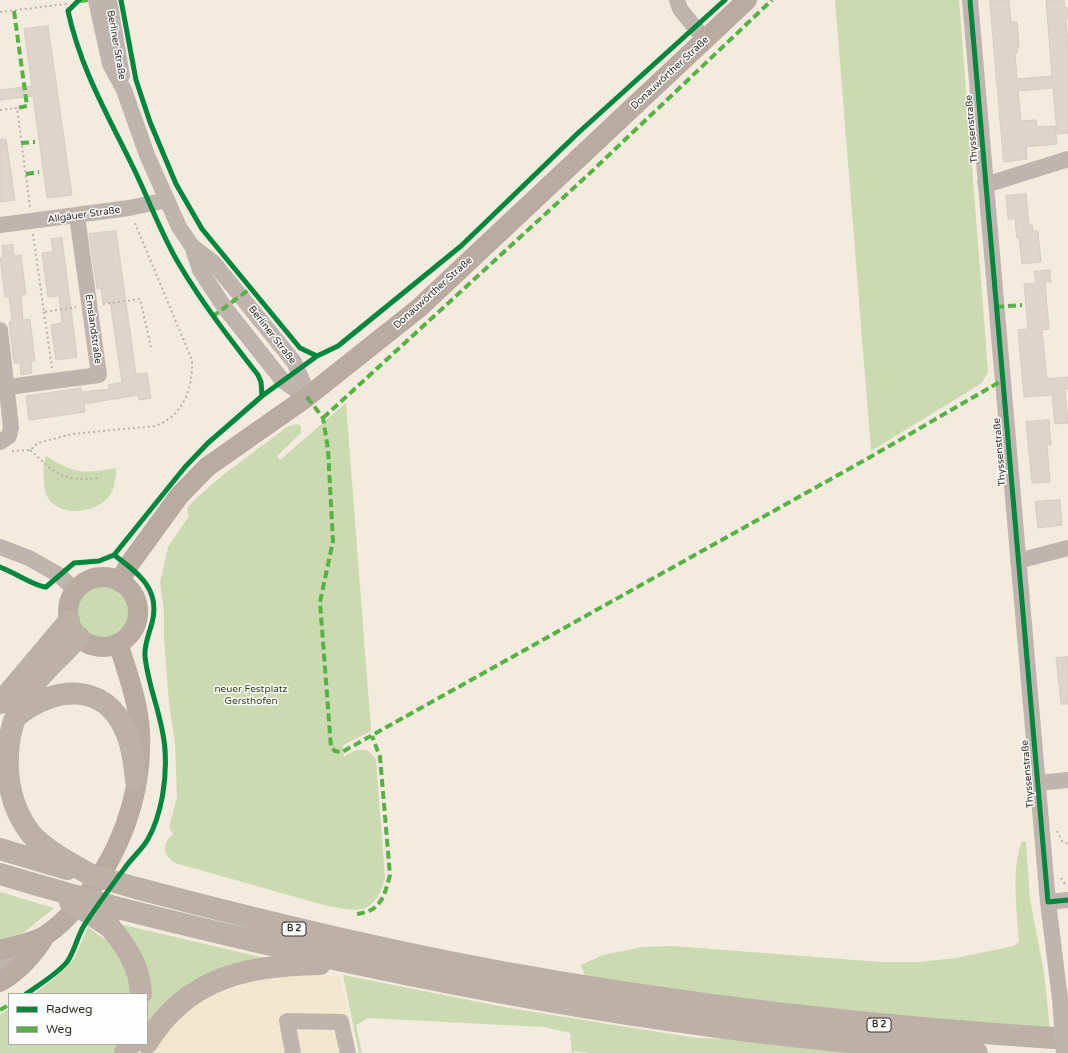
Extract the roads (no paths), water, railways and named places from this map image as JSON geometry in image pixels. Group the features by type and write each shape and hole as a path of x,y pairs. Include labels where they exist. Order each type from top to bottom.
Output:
{"highway":[{"path":"58,862 22,823 11,800 5,779 3,760 7,739 7,710 74,629"},
{"path":"7,710 58,694 78,694 95,698 115,713 126,732 131,746 136,780"},
{"path":"0,849 58,862"},
{"name":"B 2","path":"58,862 91,876 136,888 354,942 501,972 618,992 835,1020 962,1032 1068,1039"},
{"name":"B 2","path":"0,874 122,909 354,963 541,999 672,1020 830,1040 977,1053"},
{"path":"41,886 92,915 110,928 129,952 140,979 141,993"},
{"path":"148,1042 159,1026 182,1003 205,987 225,977 272,966 354,963"}],"main road":[{"name":"Donauwörther Straße","path":"120,582 128,566 179,496 207,467 307,397 419,308 747,0"},
{"path":"99,577 111,578 120,582 134,596 137,614 132,631 118,643 106,646 94,646 74,629 69,604 75,590 87,580 99,577"},
{"path":"0,982 18,971 37,950 45,936 68,917 85,898 110,859 125,827 136,780 140,729 132,690 118,643"},
{"path":"0,950 45,936"}],"street":[{"name":"Berliner Straße","path":"96,0 110,64 124,90 147,155 179,227 192,246 213,262 294,362 303,382 307,397"},
{"name":"Berliner Straße","path":"109,0 124,90"},
{"path":"677,0 680,9 705,40"},
{"name":"Thyssenstraße","path":"970,0 1048,902 1060,999 1064,1053"},
{"path":"986,182 995,182 1068,159"},
{"name":"Allgäuer Straße","path":"0,225 77,216 149,205 167,200"},
{"name":"Emslandstraße","path":"8,387 99,375 77,216"},
{"path":"0,330 8,387 11,427 5,443"},
{"path":"0,547 29,558 59,575 75,590"},
{"path":"1018,561 1068,548"},
{"path":"1038,783 1068,780"},
{"path":"1048,902 1068,900"},
{"path":"0,964 45,936"},
{"path":"293,1053 287,1021 341,1022 348,1053"}],"park label":[{"name":"neuer Festplatz Gersthofen","path":"251,694"}]}
